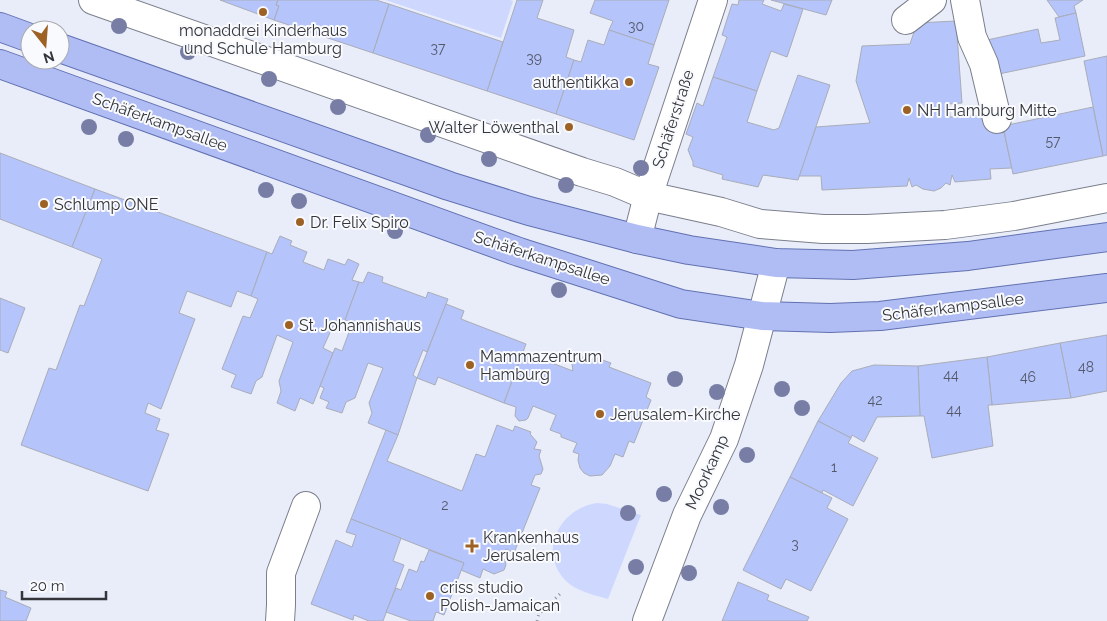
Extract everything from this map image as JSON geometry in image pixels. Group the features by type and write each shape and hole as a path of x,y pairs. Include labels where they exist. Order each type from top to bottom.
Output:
{"main road":[{"path":"0,27 20,34"},
{"path":"70,52 449,186 528,211 637,239 689,250 776,263 843,265 907,262 978,255 1107,237"},
{"name":"Schäferkampsallee","path":"0,64 519,252 681,304 762,316 830,318 880,316 1107,288"}],"street":[{"path":"93,0 564,166 615,182 648,196 721,212 760,224 823,229 945,225 986,220 1107,198"},
{"name":"Schäferstraße","path":"637,239 648,196 713,0"},
{"path":"906,20 932,0"},
{"path":"965,0 972,37 986,74 996,119"},
{"name":"Moorkamp","path":"647,621 687,515 724,439 744,382 776,263"},
{"path":"280,621 282,573 306,506"}],"path":[{"path":"537,621 540,614 561,593"}],"shaded area":[{"path":"385,0 510,0 513,1 501,38"},
{"path":"597,503 607,504 641,515 608,599 586,592 566,581 557,570 553,557 553,545 563,522 572,513"}],"building":[{"name":"monaddrei Kinderhaus und Schule Hamburg","path":"220,0 278,0 276,5 279,6 274,20"},
{"path":"278,0 376,0 389,4 373,53 274,20 279,6 276,5"},
{"path":"517,0 543,0 537,18 574,30 566,57 574,60 556,114 487,91"},
{"path":"595,0 669,0 654,45 609,30 613,21 590,13"},
{"path":"739,0 764,0 762,4 781,11 784,4 803,9 787,57 771,51 757,91 713,77 727,37 722,35 732,4 738,5"},
{"path":"771,0 832,0 826,15"},
{"path":"1047,0 1083,0 1074,6 1076,13 1059,17"},
{"path":"389,4 503,42 487,91 373,53"},
{"path":"1076,13 1085,56 994,75 987,40 1038,29 1041,43 1060,40 1055,18"},
{"name":"NH Hamburg Mitte","path":"956,21 962,103 949,104 950,117 985,115 1001,119 1012,168 990,169 991,179 955,182 952,175 950,185 946,183 934,191 923,189 916,185 912,187 909,178 907,186 822,190 821,176 799,176 816,127 870,123 856,81 862,46 910,44 917,23"},
{"path":"609,30 654,45 648,64 659,67 634,140 556,114 574,60 581,62 588,40 604,45"},
{"path":"1107,56 1107,155 1103,156 1084,61"},
{"path":"798,75 830,85 798,180 763,175 758,187 722,179 723,175 693,166 688,150 693,137 686,134 697,103 703,106 713,77 757,91 747,122 774,130 779,128"},
{"path":"1093,107 1103,156 1013,174 1003,126"},
{"name":"Schlump ONE","path":"0,153 95,189 72,247 0,219"},
{"path":"95,189 267,252 251,296 237,291 231,307 187,291 179,313 195,319 161,409 148,403 145,413 160,419 156,430 169,434 148,491 21,445 49,368 56,370 80,305 84,306 102,259 72,247"},
{"name":"St. Johannishaus","path":"280,236 292,241 290,245 307,252 303,262 324,270 328,259 345,265 348,259 359,264 352,280 359,282 344,323 333,326 323,348 333,353 313,404 300,398 295,411 277,403 281,391 279,381 293,342 277,335 262,377 256,381 251,394 231,387 236,375 222,369 243,316 250,318 258,299 251,296 267,252 272,254"},
{"path":"368,272 383,277 382,282 426,298 428,292 448,299 427,352 423,350 413,375 417,378 398,435 368,423 372,413 369,403 383,368 368,363 355,398 346,402 342,413 326,408 329,402 320,398 324,388 320,386 335,348 342,351 352,324 345,320 359,282 363,283"},
{"path":"0,298 25,308 8,353 0,350"},
{"name":"Mammazentrum Hamburg","path":"446,304 464,311 461,319 526,344 504,403 438,377 435,385 417,378"},
{"path":"1107,335 1107,391 1071,398 1060,343"},
{"path":"1060,343 1071,398 992,405 987,357"},
{"name":"Jerusalem-Kirche","path":"523,352 573,371 572,364 575,359 582,357 592,360 594,357 611,363 609,367 651,383 646,397 651,400 634,443 629,441 623,457 615,454 610,466 602,475 590,476 584,473 580,468 579,454 573,452 577,443 561,437 561,434 550,430 556,415 533,406 528,418 519,421 515,416 516,407 504,403"},
{"path":"987,357 992,405 988,405 993,446 932,458 924,416 920,416 918,366"},
{"path":"874,365 918,366 920,416 877,417 864,442 852,435 851,438 818,421 841,383 852,371"},
{"path":"818,421 851,438 848,443 878,458 853,506 823,490 822,493 790,477"},
{"path":"497,425 513,431 515,426 531,432 530,434 537,442 534,449 541,450 539,456 543,469 541,474 535,475 531,485 540,488 514,553 506,549 502,558 505,560 506,565 504,570 494,574 483,569 480,578 461,570 464,563 351,519 386,430 398,435 387,461 462,491 476,454 485,457"},
{"path":"790,477 832,498 827,508 848,519 811,591 786,579 781,589 743,570"},
{"path":"351,519 401,538 393,561 404,565 383,621 369,621 354,615 353,620 311,604 336,540 352,547 356,535 346,532"},
{"path":"429,550 464,563 444,615 436,612 433,621 411,621 386,612 396,588 401,590 409,569 417,572 421,561 424,562"},
{"path":"738,582 769,595 767,600 809,617 807,621 722,621"},
{"path":"0,590 7,592 5,597 31,608 26,621 0,621"}],"place":[{"name":"monaddrei Kinderhaus und Schule Hamburg","path":"263,12"},
{"name":"authentikka","path":"629,82"},
{"name":"NH Hamburg Mitte","path":"907,110"},
{"name":"Walter Löwenthal","path":"569,127"},
{"name":"Schlump ONE","path":"44,204"},
{"name":"Dr. Felix Spiro","path":"300,222"},
{"name":"St. Johannishaus","path":"289,325"},
{"name":"Mammazentrum Hamburg","path":"470,365"},
{"name":"Jerusalem-Kirche","path":"600,414"},
{"name":"Krankenhaus Jerusalem","path":"472,546"},
{"name":"criss studio Polish-Jamaican","path":"430,596"}]}
